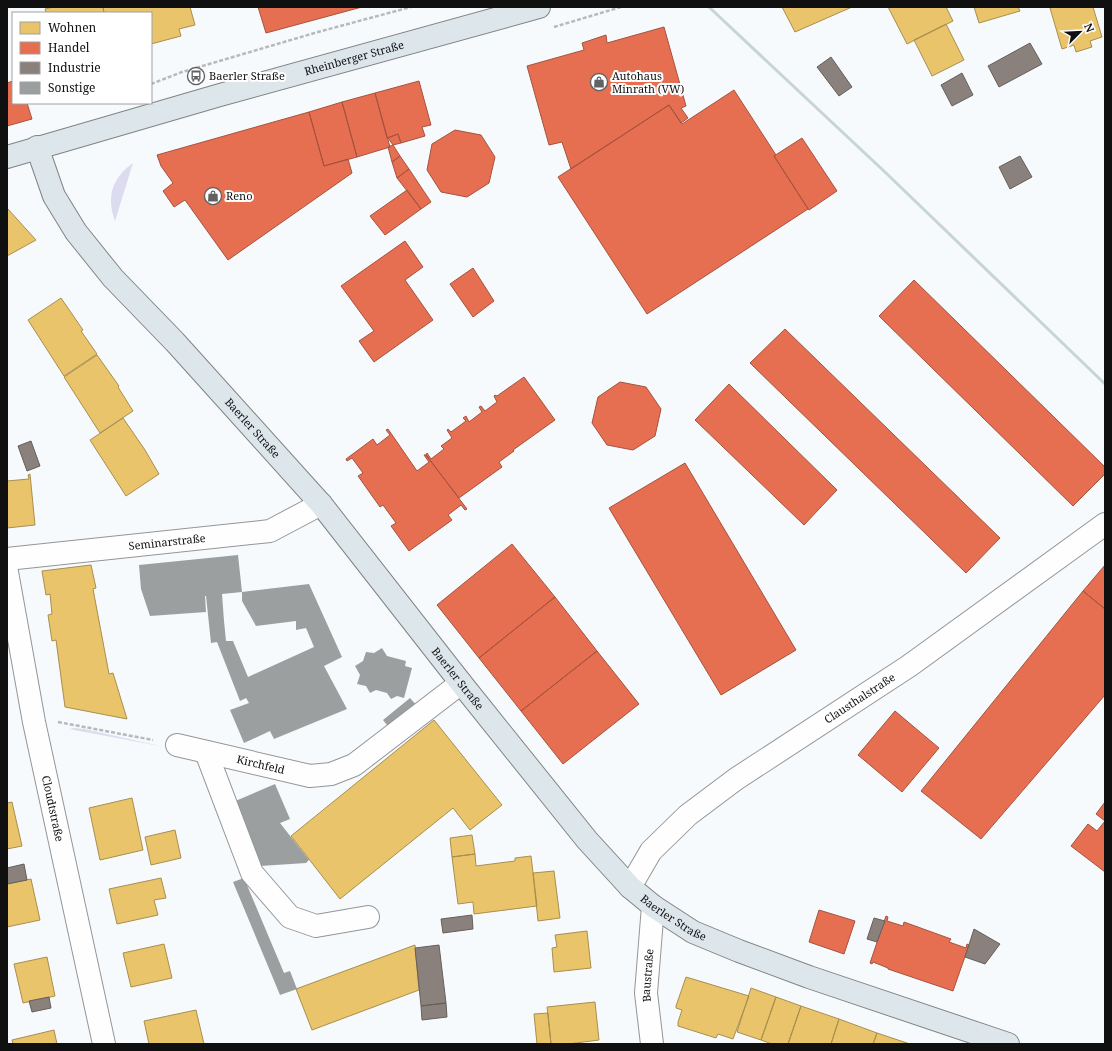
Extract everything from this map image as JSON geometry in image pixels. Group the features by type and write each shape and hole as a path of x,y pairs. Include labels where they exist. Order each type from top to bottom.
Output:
{"main road":[{"name":"Rheinberger Straße","path":"7,157 37,147 539,7"},
{"name":"Baerler Straße","path":"37,147 54,196 76,232 114,278 175,342 321,504 461,683 587,840 630,887 653,906 693,932 809,977 1008,1044"}],"street":[{"name":"Seminarstraße","path":"7,559 270,531 321,504"},
{"name":"Clausthalstraße","path":"630,887 651,851 688,815 736,779 909,666 1105,524"},
{"name":"Cloudtstraße","path":"7,572 34,722 104,1044"},
{"name":"Kirchfeld","path":"177,745 310,776 331,774 354,765 461,683"},
{"path":"206,752 252,873 290,917 316,926 368,917"},
{"name":"Baustraße","path":"652,1044 646,992 653,906"}],"path":[{"path":"152,84 182,72 318,32 411,7"},
{"path":"34,722 60,722 177,745"}],"shaded area":[{"path":"133,163 115,221 111,204 113,189 120,175"},
{"path":"69,729 84,729 165,747"}],"building: Wohnen":[{"path":"53,7 103,7 104,12 46,12 45,9"},
{"path":"103,7 190,7 195,25 179,29 181,36 152,44 152,12 104,12"},
{"path":"782,7 852,7 795,32"},
{"path":"888,7 946,7 953,21 907,44"},
{"path":"974,7 1018,7 1020,11 979,23"},
{"path":"1093,7 1102,37 1090,41 1092,47 1076,52 1074,45 1062,49 1050,8"},
{"path":"946,24 964,60 932,76 914,40"},
{"path":"7,208 36,240 7,256"},
{"path":"61,298 83,330 81,331 97,354 64,376 28,320"},
{"path":"97,355 119,386 118,387 133,411 100,433 64,377"},
{"path":"123,418 145,450 159,474 126,496 90,440"},
{"path":"30,474 35,525 7,528 7,481 29,479 28,475"},
{"path":"91,565 96,588 93,589 109,674 113,673 127,719 65,707 56,640 52,641 48,615 52,614 50,594 46,595 42,571"},
{"path":"434,720 502,805 470,830 453,808 340,899 291,836"},
{"path":"132,798 143,850 100,860 89,808"},
{"path":"12,802 22,846 7,849 7,803"},
{"path":"175,830 181,858 151,865 145,837"},
{"path":"472,835 475,854 452,857 450,838"},
{"path":"475,854 476,866 515,861 515,858 531,856 537,906 474,914 473,902 458,904 452,857"},
{"path":"554,871 560,918 538,921 533,873"},
{"path":"161,878 166,898 154,900 158,915 117,924 109,889"},
{"path":"31,879 40,920 7,927 7,884"},
{"path":"587,931 591,968 554,972 552,948 557,947 555,935"},
{"path":"164,944 172,978 131,987 123,953"},
{"path":"415,945 419,990 312,1030 296,989"},
{"path":"47,957 55,996 23,1003 14,964"},
{"path":"686,977 749,996 733,1039 718,1034 716,1038 678,1026 682,1010 676,1008 676,1006"},
{"path":"751,988 776,997 761,1040 737,1032"},
{"path":"776,997 801,1006 788,1044 772,1044 761,1040"},
{"path":"595,1002 599,1040 568,1044 551,1044 547,1007"},
{"path":"801,1006 839,1019 831,1044 788,1044"},
{"path":"196,1010 204,1044 149,1044 144,1021"},
{"path":"548,1013 551,1044 537,1044 534,1014"},
{"path":"839,1019 877,1033 873,1044 831,1044"},
{"path":"54,1030 57,1044 13,1044 12,1040"},
{"path":"877,1033 910,1044 873,1044"}],"building: Handel":[{"path":"258,7 362,7 266,33"},
{"path":"664,27 686,106 681,108 688,118 681,123 669,105 571,169 562,142 549,145 527,66 584,50 582,43 606,35 607,43"},
{"path":"12,81 12,104 27,104 32,119 7,126 7,83"},
{"path":"419,81 431,125 422,127 425,136 401,143 398,134 387,138 375,93"},
{"path":"734,90 776,155 774,156 808,209 647,314 558,177 669,105 682,124"},
{"path":"375,93 390,147 357,157 342,102"},
{"path":"342,102 357,157 324,166 309,112"},
{"path":"309,112 324,166 348,159 352,173 228,260 185,200 174,207 163,191 173,183 161,166 157,155"},
{"path":"455,130 481,135 495,157 489,183 467,197 441,192 427,170 432,144"},
{"path":"398,134 401,143 393,145 388,138"},
{"path":"802,138 837,191 809,210 774,156"},
{"path":"393,145 400,156 392,162 388,147"},
{"path":"400,156 409,169 397,178 392,162"},
{"path":"409,169 431,202 421,209 397,178"},
{"path":"407,190 421,209 385,235 370,216"},
{"path":"405,241 423,267 405,280 433,320 374,362 359,341 374,331 341,286"},
{"path":"473,268 494,301 473,317 450,284"},
{"path":"914,280 1105,467 1105,474 1073,506 879,316"},
{"path":"785,329 1000,538 966,573 750,363"},
{"path":"524,377 555,420 513,450 514,451 499,462 502,467 459,498 426,455 427,453 431,459 444,449 441,446 452,438 447,430 448,429 451,432 466,421 463,418 466,416 469,422 482,412 479,407 481,406 485,411 497,402 494,396 495,395 497,396"},
{"path":"620,382 646,387 661,409 655,436 633,450 607,445 592,423 598,397"},
{"path":"729,384 837,490 804,525 695,420"},
{"path":"388,429 417,471 429,462 424,455 426,455 467,509 465,510 461,505 448,515 452,520 409,551 391,526 396,523 383,505 380,507 358,476 363,473 352,458 347,461 346,459 373,439 377,445 390,435 386,430"},
{"path":"685,463 796,650 721,695 609,508"},
{"path":"512,544 555,597 479,658 437,605"},
{"path":"1105,565 1105,609 1083,591"},
{"path":"1083,591 1105,609 1105,695 981,839 921,791"},
{"path":"555,597 597,651 521,711 479,658"},
{"path":"597,651 639,704 563,764 521,711"},
{"path":"895,711 939,748 902,792 858,755"},
{"path":"1105,802 1105,821 1096,814"},
{"path":"1105,821 1105,872 1071,846 1088,824 1097,831"},
{"path":"819,910 855,921 844,954 809,942"},
{"path":"886,916 888,917 887,921 903,926 904,922 951,939 949,942 966,948 967,944 969,945 953,991 888,969 873,962 872,964 870,963"}],"building: Industrie":[{"path":"1030,43 1042,64 999,87 988,66"},
{"path":"831,57 852,87 839,96 817,67"},
{"path":"962,73 973,95 952,106 941,85"},
{"path":"1020,156 1032,177 1010,189 999,167"},
{"path":"31,441 40,466 27,471 18,446"},
{"path":"24,864 27,880 7,884 7,868"},
{"path":"472,915 473,929 443,933 441,919"},
{"path":"874,918 885,921 877,942 867,939"},
{"path":"974,929 1000,944 985,964 965,957"},
{"path":"439,945 446,1003 421,1006 415,948"},
{"path":"49,997 51,1008 32,1012 29,1001"},
{"path":"446,1003 447,1017 422,1020 421,1006"}],"building: Sonstige":[{"path":"238,555 242,592 309,584 342,657 324,666 347,709 274,739 270,731 244,743 230,710 249,703 246,698 240,701 217,642 211,643 206,596 206,612 150,616 141,589 139,565","holes":["242,592 242,601 256,626 296,621 296,630 306,628 314,647 248,677 233,641 226,641 222,594"]},
{"path":"382,648 387,656 406,661 405,666 412,668 404,698 397,696 391,699 387,693 376,690 370,693 366,686 357,684 360,675 355,666 363,661 366,652 374,653"},
{"path":"410,698 418,707 391,730 383,720"},
{"path":"275,784 290,819 280,823 309,860 306,863 260,866 233,802"},
{"path":"244,878 284,973 290,971 297,989 280,995 233,882"}],"railway":[{"path":"709,7 886,173 1105,384"}],"place":[{"name":"Baerler Straße","path":"196,76"},
{"name":"Autohaus Minrath (VW)","path":"599,82"},
{"name":"Reno","path":"213,196"}]}
